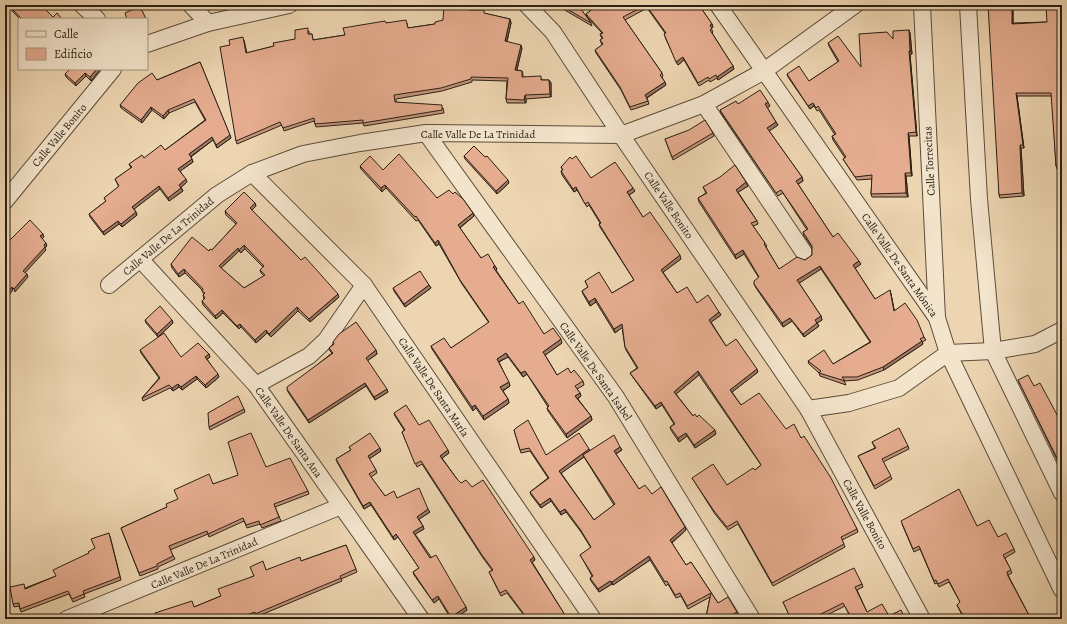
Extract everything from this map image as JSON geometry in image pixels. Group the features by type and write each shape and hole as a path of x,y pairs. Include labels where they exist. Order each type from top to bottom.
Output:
{"street":[{"path":"82,5 96,18"},
{"path":"191,5 208,23"},
{"path":"148,44 208,23 289,5"},
{"name":"Calle Valle Bonito","path":"527,5 553,32 621,135 808,409 922,619"},
{"name":"Calle Valle De Santa Mónica","path":"718,5 937,318 948,353 1062,590"},
{"name":"Calle Valle De La Trinidad","path":"109,286 217,195 252,173 303,154 360,143 426,133 621,135 704,104 764,71 855,5"},
{"name":"Calle Torrecitas","path":"922,5 937,318"},
{"path":"968,5 979,199 993,351 1061,487"},
{"name":"Calle Valle Bonito","path":"5,201 112,70"},
{"path":"704,104 805,254"},
{"name":"Calle Valle De Santa Isabel","path":"426,133 616,397 752,619"},
{"name":"Calle Valle De Santa María","path":"252,173 364,286 593,619"},
{"name":"Calle Valle De Santa Ana","path":"140,259 256,385 421,619"},
{"path":"256,385 309,356 326,340 364,286"},
{"path":"808,409 849,403 898,388 948,353 993,351 1035,344 1062,330"},
{"name":"Calle Valle De La Trinidad","path":"67,619 98,613 341,506"}],"building":[{"path":"16,5 41,5 53,17 57,13 61,18 21,18 12,9"},
{"path":"468,5 469,10 484,10 484,13 510,19 505,41 521,45 515,70 522,71 522,77 541,76 541,80 549,80 550,94 525,95 524,100 506,99 508,78 471,77 471,79 441,88 394,95 395,102 442,105 442,110 363,123 363,120 315,124 314,118 283,128 280,122 236,141 220,47 230,45 229,40 243,37 246,53 274,46 273,43 295,39 295,30 308,28 308,34 312,34 313,40 345,35 343,28 385,21 386,23 406,20 408,28 435,24 435,22 443,20 444,6"},
{"path":"560,5 578,5 591,23 562,6"},
{"path":"598,5 646,5 623,17 662,73 660,75 665,82 645,95 648,101 630,107 620,87 595,50 603,44 600,40 603,38 600,34 603,33 586,14"},
{"path":"646,5 699,5 712,24 710,25 712,29 710,30 733,66 717,77 716,75 709,79 708,77 698,83 683,57 676,62 664,34 666,33"},
{"path":"988,5 1012,5 1012,24 1047,22 1046,5 1062,5 1062,166 1056,166 1051,93 1016,93 1023,145 1020,145 1022,193 999,195"},
{"path":"140,6 146,18 127,18 125,13"},
{"path":"909,30 909,51 916,132 908,133 911,173 905,173 906,193 871,194 872,175 855,177 843,159 846,157 832,136 836,134 818,106 816,108 813,103 808,106 787,74 799,66 809,81 839,61 828,43 838,36 861,67 859,34 887,32 893,39 893,31"},
{"path":"200,62 230,135 216,145 212,137 189,154 192,159 178,169 186,179 179,185 181,188 168,198 159,186 132,207 136,212 121,224 118,221 103,232 89,214 106,201 104,198 119,186 115,179 132,167 129,164 142,155 144,158 161,145 165,150 206,120 194,99 168,110 163,116 151,107 141,120 120,105 138,83 152,73 157,80"},
{"path":"69,70 96,70 90,77 85,73 75,83 65,74"},
{"path":"760,90 768,102 765,104 776,122 767,128 802,177 796,181 833,237 838,233 859,261 853,265 875,299 890,290 894,311 905,303 917,320 924,337 920,339 922,341 883,367 857,377 842,377 845,381 819,373 821,371 808,361 824,350 833,364 871,342 820,266 797,280 821,316 815,320 817,323 803,334 790,318 782,323 754,284 754,281 759,277 743,250 735,255 698,198 707,193 703,187 720,177 735,165 746,182 736,190 757,221 751,223 765,243 764,244 779,269 797,257 805,260 812,255 812,246 803,232 808,229 781,190 776,193 720,110 736,101 738,104"},
{"path":"705,120 713,133 672,157 665,139 689,130"},
{"path":"474,146 485,157 487,156 508,180 496,191 464,156"},
{"path":"399,154 437,198 449,190 453,194 455,192 463,199 473,213 458,225 481,258 488,254 495,266 493,267 519,304 523,301 544,334 553,328 561,339 543,352 557,375 568,368 571,373 574,370 583,381 575,386 580,393 575,396 591,416 566,434 547,408 549,406 525,371 521,373 506,353 497,359 509,382 500,387 508,399 483,416 475,405 472,407 431,346 444,338 451,348 489,322 460,280 438,240 435,243 416,216 415,217 385,185 381,188 360,166 370,156 383,170"},
{"path":"576,156 591,178 615,162 633,188 627,192 643,217 650,212 680,255 661,270 677,293 687,287 697,303 708,295 719,312 709,320 726,346 736,339 757,369 730,390 741,405 759,393 786,429 794,424 801,438 804,436 831,478 857,529 841,537 844,544 772,583 737,521 727,527 714,511 692,478 713,464 727,485 753,468 755,470 761,465 698,371 674,392 693,416 695,414 697,417 699,415 715,430 694,445 686,433 678,438 670,427 675,424 661,402 655,406 630,373 638,368 625,347 622,324 614,329 595,298 589,302 582,291 588,287 585,281 599,272 612,293 634,280 599,224 601,223 588,202 585,204 576,187 573,189 561,171 563,170 561,167 570,157 572,159"},
{"path":"244,192 255,203 250,208 301,260 305,257 338,294 309,319 297,307 269,334 266,330 255,340 240,324 237,326 222,310 215,316 202,301 205,298 203,295 205,293 202,291 203,289 184,269 178,274 171,264 192,237 209,251 210,249 212,250 237,223 225,211","holes":["244,245 264,266 260,270 265,275 244,288 219,266 238,248 239,250"]},
{"path":"30,220 43,234 40,236 46,243 44,245 45,247 23,271 27,274 14,289 12,287 5,296 5,245"},
{"path":"420,271 429,285 404,304 393,288"},
{"path":"160,306 172,320 157,334 145,320"},
{"path":"356,322 376,350 366,358 387,389 374,397 365,383 308,420 287,387 333,353 329,348 334,344 333,342 339,334"},
{"path":"164,333 181,357 198,343 209,354 205,357 218,374 205,385 196,376 181,387 178,384 172,388 169,385 142,398 160,378 140,350"},
{"path":"1028,375 1034,386 1040,383 1062,424 1062,457 1058,460 1018,380"},
{"path":"238,396 244,409 209,427 208,413"},
{"path":"406,405 419,425 429,420 448,450 440,456 461,483 466,480 472,487 483,480 534,557 530,560 565,615 559,619 524,619 526,617 506,590 500,593 489,572 493,570 421,461 415,464 402,432 405,430 394,413"},
{"path":"528,420 546,455 579,433 589,449 559,471 594,520 615,504 583,455 614,435 620,447 614,451 639,489 645,485 652,494 661,487 685,527 670,540 686,565 691,562 718,603 728,597 737,612 723,619 706,617 711,593 687,606 680,593 675,595 667,581 665,582 649,556 612,582 610,581 598,589 590,578 593,576 580,555 591,547 580,529 565,509 560,512 550,498 540,505 530,492 549,478 529,448 520,450 514,430"},
{"path":"899,428 908,446 882,459 891,476 874,486 858,456 876,448 872,442"},
{"path":"251,433 266,467 290,458 308,491 274,504 279,517 260,525 259,521 246,525 243,518 208,534 207,531 169,546 173,556 157,564 157,566 139,573 121,528 167,507 166,504 178,499 174,490 209,474 213,484 238,475 228,442"},
{"path":"370,433 380,448 368,456 376,470 369,474 385,496 394,491 397,498 419,488 428,509 417,517 423,526 413,532 430,558 436,555 466,607 451,617 438,596 432,600 413,572 419,568 396,534 393,537 370,502 363,506 336,459 351,450 349,447"},
{"path":"959,489 977,526 989,520 998,537 1006,533 1014,549 1003,555 1011,570 1007,572 1008,576 1031,619 965,619 957,605 960,602 948,579 938,584 936,580 934,581 919,546 913,549 901,521"},
{"path":"109,533 120,577 83,591 84,594 72,599 68,591 20,609 19,603 13,604 10,587 24,584 25,589 56,576 53,570 89,553 88,552 95,548 91,539"},
{"path":"346,545 356,569 340,576 341,578 255,614 255,612 235,619 158,619 155,613 192,601 194,607 221,596 218,589 254,576 250,567 263,561 266,570 300,557 301,561"},
{"path":"854,568 862,584 855,587 867,612 882,604 889,616 901,610 905,619 852,619 843,603 811,619 791,619 783,602"}]}
